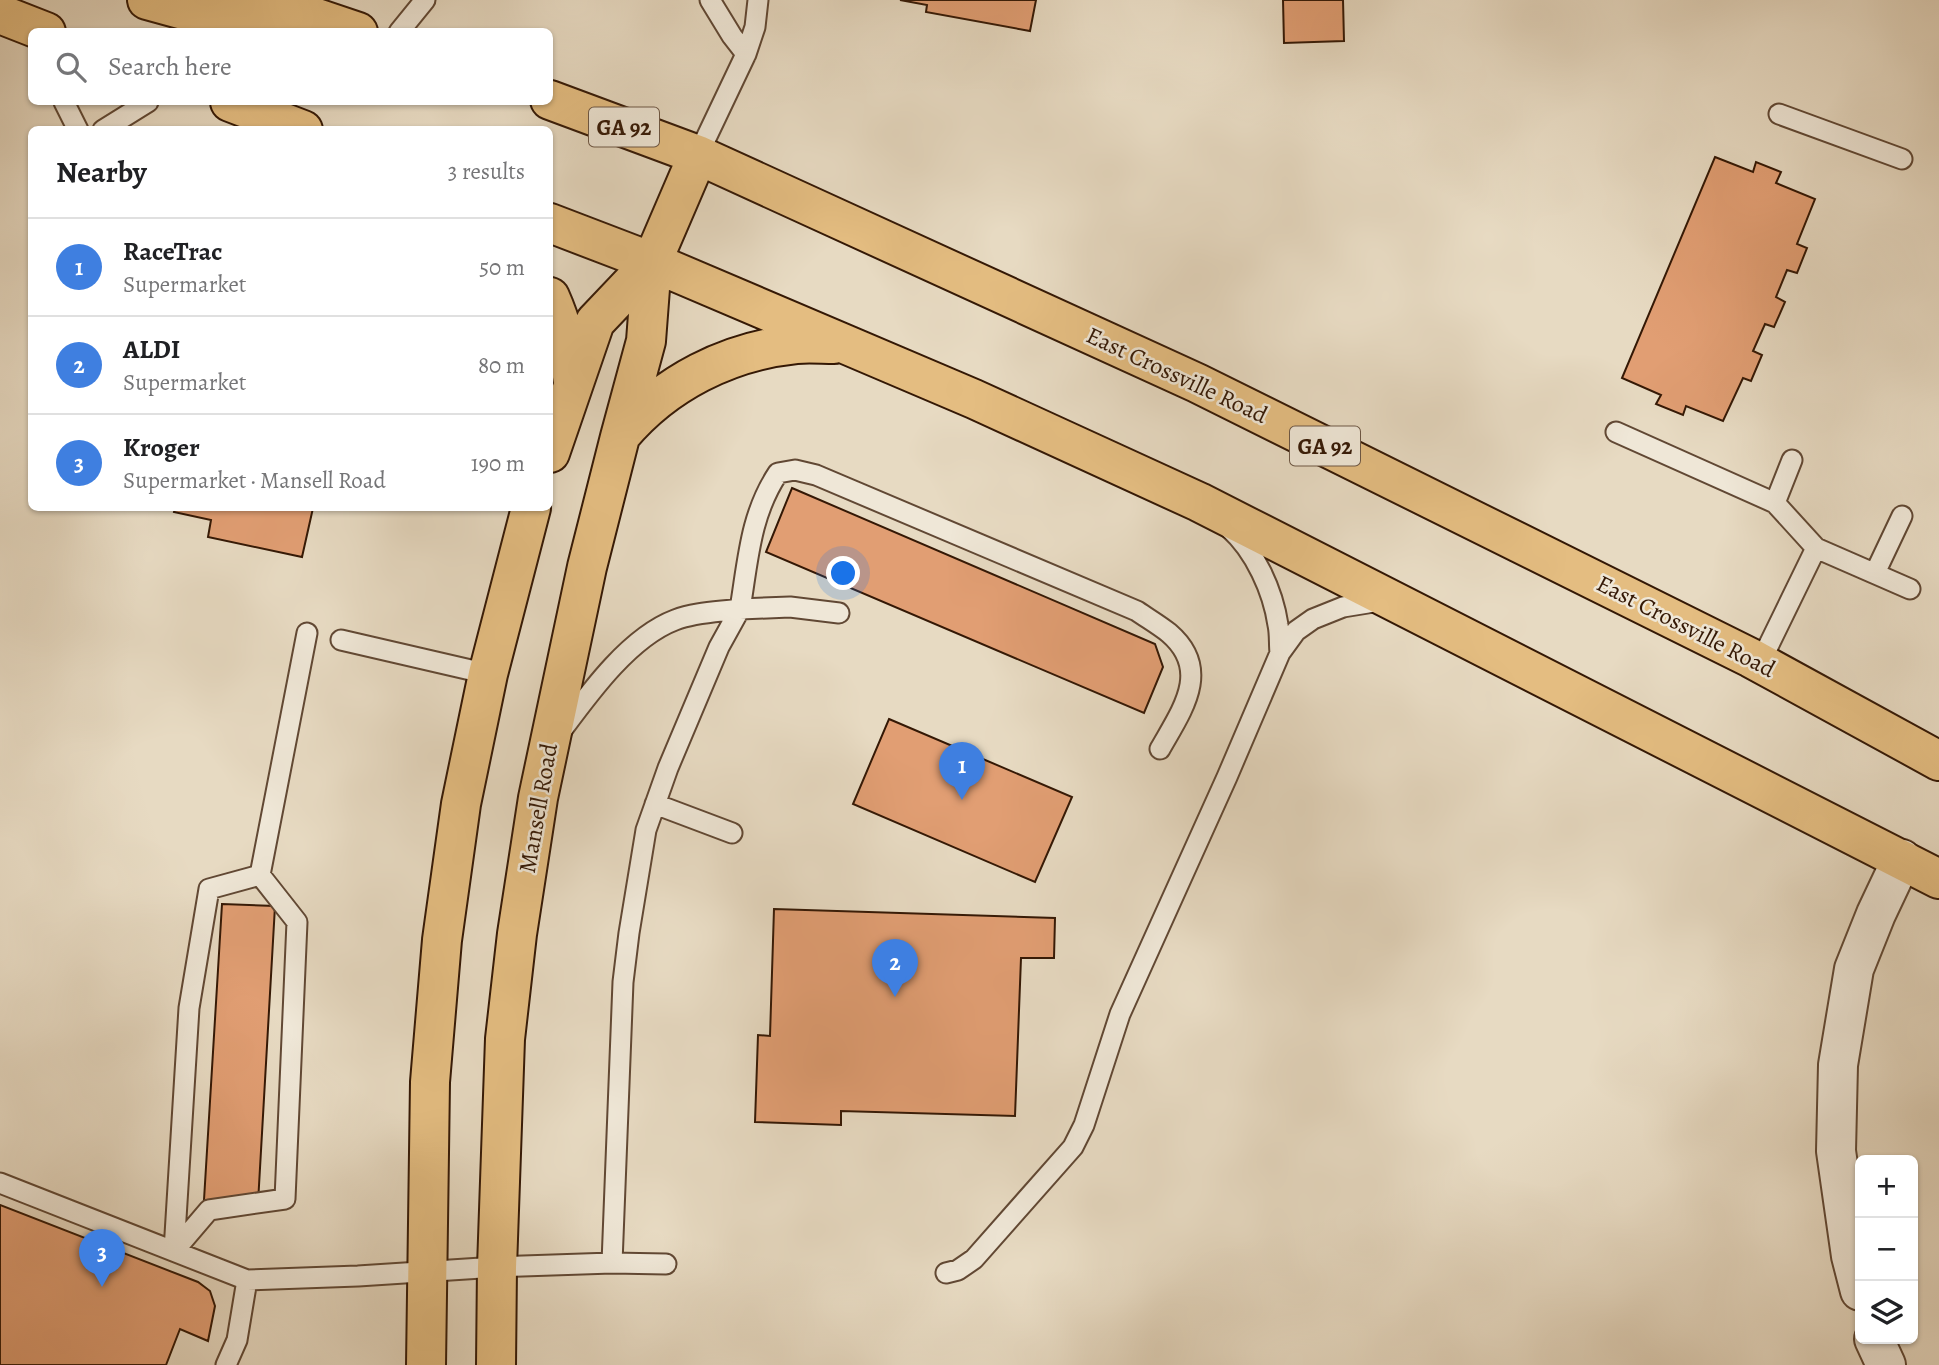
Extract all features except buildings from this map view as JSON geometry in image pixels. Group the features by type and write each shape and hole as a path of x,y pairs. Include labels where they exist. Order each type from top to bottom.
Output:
{"main road":[{"path":"147,0 198,14 313,18"},
{"path":"264,0 345,28"},
{"name":"East Crossville Road","path":"553,101 698,155 1197,383 1760,663 1939,761"},
{"path":"238,105 293,126"},
{"name":"Mansell Road","path":"496,1365 505,1039 526,869 576,616 646,341 652,262 698,155"},
{"path":"553,224 652,262 974,399 1199,502 1939,878"},
{"name":"Mansell Road","path":"553,444 595,321 652,262"},
{"path":"553,304 568,348 573,384"},
{"path":"620,437 652,403 706,369 767,349 798,344 843,344"},
{"path":"426,1365 430,1082 442,940 461,804 488,674 530,511"}],"street":[{"path":"1857,1281 1851,1256 1836,1150 1839,1065 1854,969 1902,859"},
{"path":"1876,1344 1886,1365"}],"lane":[{"path":"403,28 425,0"},
{"path":"710,0 746,54"},
{"path":"698,155 746,54 755,27 758,0"},
{"path":"66,105 76,126"},
{"path":"109,126 143,105"},
{"path":"1779,114 1902,159"},
{"path":"1616,432 1775,503 1816,548 1910,589"},
{"path":"1775,503 1792,460"},
{"path":"611,1263 624,982 646,830 668,768 719,647 740,610 753,527 768,488 778,472 795,470 816,475 1137,611 1170,633 1188,656 1191,678 1186,703 1160,749"},
{"path":"1199,502 1238,536 1257,564 1279,626 1280,653"},
{"path":"1875,573 1902,516"},
{"path":"1760,663 1816,548"},
{"path":"946,1273 958,1270 974,1259 1073,1147 1084,1125 1119,1014 1227,777 1280,653 1296,631 1313,619 1343,607 1366,602 1394,601"},
{"path":"548,751 607,673 637,644 674,620 702,613 790,607 839,613"},
{"path":"174,1251 209,1210 285,1199 297,922 260,875 307,633"},
{"path":"341,640 488,674"},
{"path":"655,804 732,833"},
{"path":"174,1251 189,1008 209,889 260,875"},
{"path":"0,1183 247,1280 427,1273 497,1267 666,1264"},
{"path":"226,1365 237,1340 247,1280"}],"place":[{"name":"RaceTrac","path":"962,800"},
{"name":"ALDI","path":"895,997"},
{"name":"Kroger","path":"102,1287"}]}
